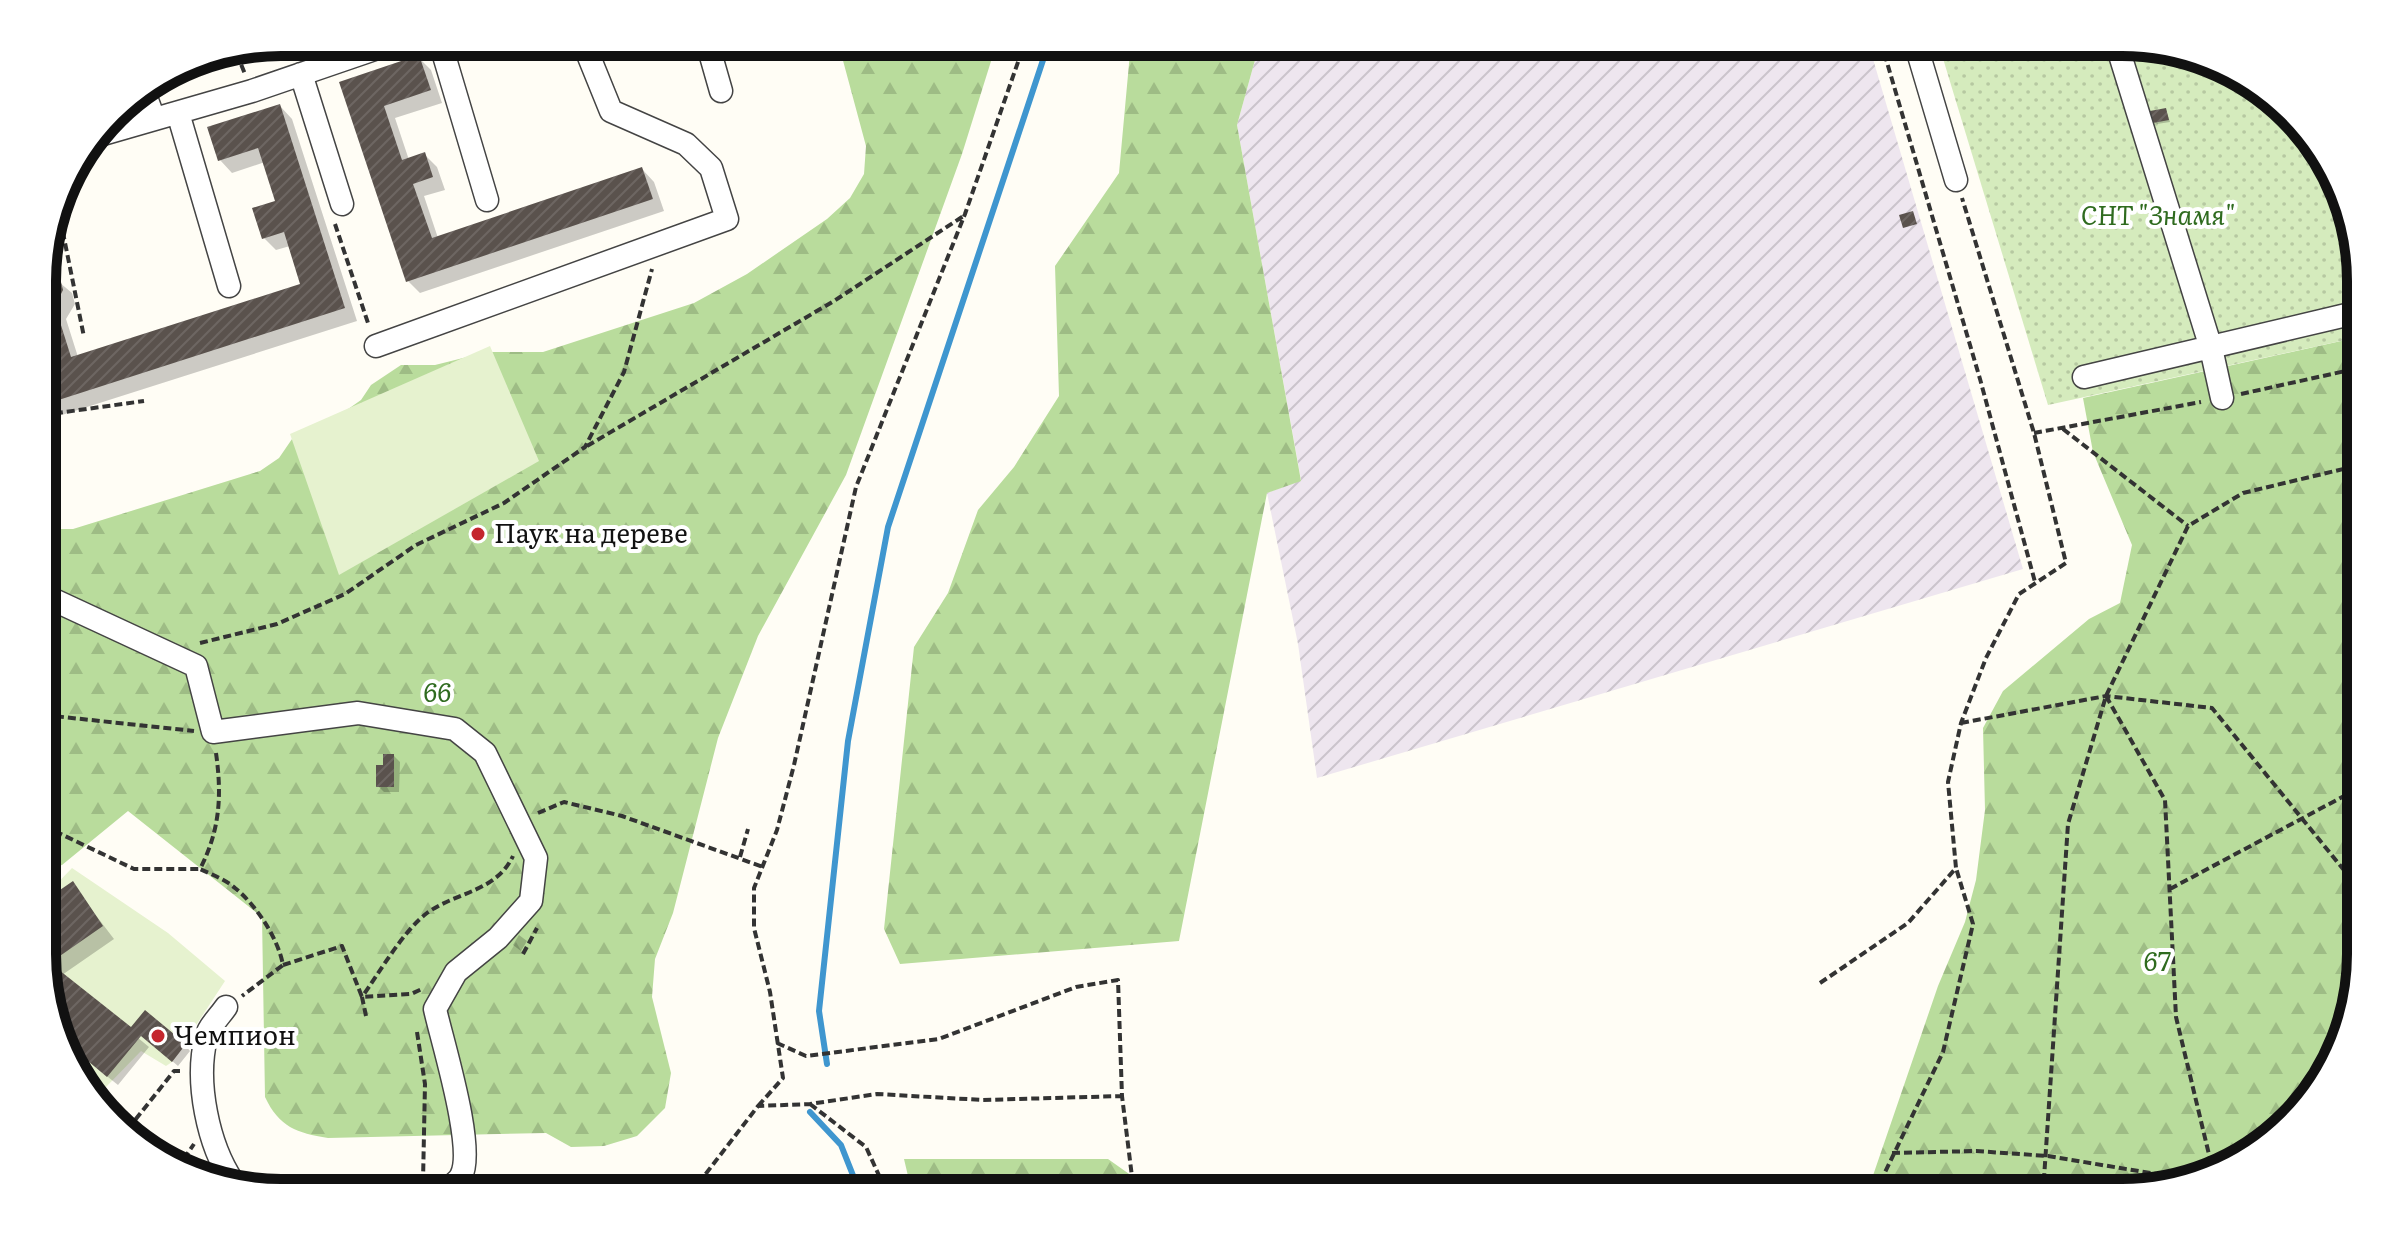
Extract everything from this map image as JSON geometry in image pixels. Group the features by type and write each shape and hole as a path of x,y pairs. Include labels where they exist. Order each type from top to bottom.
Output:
{"street":[{"path":"114,131 252,91 354,56"},
{"path":"444,56 487,200"},
{"path":"376,346 727,219 711,168 686,144 611,111 589,56"},
{"path":"711,56 721,91"},
{"path":"1919,56 1956,180"},
{"path":"2120,56 2211,348 2222,398"},
{"path":"301,74 342,204"},
{"path":"147,101 154,119"},
{"path":"178,113 229,286"},
{"path":"2084,377 2347,315"},
{"path":"56,601 196,666 213,732 358,713 455,729 485,753 536,858 531,901 498,938 456,972 435,1009 464,1131 465,1157 461,1175 454,1179"},
{"path":"226,1007 206,1036 204,1073 207,1123 227,1172"}],"path":[{"path":"702,1179 783,1078 770,992 754,928 754,888 794,765 856,487 965,214 1020,56"},
{"path":"1885,56 2036,582"},
{"path":"239,60 252,91"},
{"path":"1881,1179 1943,1052 1973,924 1956,868 1948,782 1961,723 1986,658 2019,594 2066,563 2034,433 1956,180"},
{"path":"342,204 334,221 376,346"},
{"path":"196,666 191,646 277,624 345,594 416,545 504,503 585,447 834,301 965,214"},
{"path":"62,229 84,337"},
{"path":"585,447 624,372 659,244"},
{"path":"2034,433 2222,398 2347,371"},
{"path":"56,413 144,401"},
{"path":"2062,428 2188,526"},
{"path":"2045,1179 2068,824 2106,696 2188,526 2243,493 2347,468"},
{"path":"1961,723 2106,696 2212,708 2347,874"},
{"path":"2106,696 2165,800 2176,1017 2210,1161"},
{"path":"56,716 213,732 220,784 218,824 200,869"},
{"path":"2170,889 2347,795"},
{"path":"542,811 564,802 622,816 763,867"},
{"path":"739,858 748,829"},
{"path":"56,832 134,869 200,869 234,887 259,915 281,953 283,965"},
{"path":"1820,983 1908,923 1956,868"},
{"path":"362,997 426,914 492,882 506,871"},
{"path":"226,1007 283,965 342,946 366,1016"},
{"path":"777,1043 806,1056 939,1039 1076,987 1118,980 1122,1096 1132,1179"},
{"path":"362,997 411,994 413,1009"},
{"path":"416,1024 425,1084 432,1179"},
{"path":"133,1123 174,1071 204,1073"},
{"path":"758,1106 810,1104 877,1094 983,1100 1122,1096"},
{"path":"810,1104 866,1147 881,1179"},
{"path":"1892,1153 1976,1151 2048,1156 2164,1175"}],"shaded area":[{"path":"1256,56 1872,56 2023,569 1317,778 1298,644 1267,493 1301,480 1237,125"}],"green space":[{"name":"66","path":"842,56 993,56 962,154 846,475 758,636 718,738 673,913 655,959 652,997 671,1073 665,1108 637,1136 604,1146 571,1147 546,1133 328,1138 290,1127 276,1115 265,1097 262,917 128,811 56,867 56,529 73,529 260,471 279,458 292,439 334,419 361,400 371,385 401,365 435,365 487,352 543,352 694,303 747,274 827,219 850,198 864,174 866,146"},
{"path":"1130,56 1256,56 1237,125 1301,481 1267,493 1179,941 900,964 884,929 914,647 948,593 978,510 1014,467 1059,396 1055,266 1119,173"},
{"name":"СНТ \"Знамя\"","path":"1942,56 2137,56 2166,60 2222,79 2270,112 2291,133 2324,181 2343,237 2347,340 2048,405"},
{"name":"67","path":"2347,340 2347,954 2343,998 2324,1054 2291,1102 2247,1141 2195,1167 2137,1179 1872,1179 1938,986 1965,922 1976,880 1985,810 1983,728 2003,691 2089,619 2120,603 2132,545 2093,452 2083,398"},
{"path":"490,346 539,461 339,575 290,434"},
{"path":"72,868 168,933 225,981 172,1062 166,1066 141,1051 101,1089 86,1067 73,1040 58,984 56,885"},
{"path":"904,1159 1108,1159 1136,1179 909,1179"}],"building":[{"path":"419,56 431,90 384,106 402,160 425,152 433,177 413,184 432,238 642,167 653,199 406,282 339,82"},
{"path":"280,104 345,308 56,401 56,309 71,357 300,284 284,232 262,239 252,208 275,201 258,148 218,161 207,127"},
{"path":"2166,108 2169,120 2153,123 2150,111"},
{"path":"1913,211 1917,224 1903,228 1899,215"},
{"path":"56,276 60,278 63,290 56,304"},
{"path":"383,754 394,754 394,787 376,787 376,765 383,765"},
{"path":"73,881 103,926 56,958 56,954 56,893"},
{"path":"59,970 131,1027 145,1010 186,1044 172,1062 141,1036 107,1077 80,1054 73,1040 64,1013"}],"waterway":[{"path":"827,1064 819,1011 848,741 888,527 1044,56"},
{"path":"810,1112 841,1145 854,1179"}],"place":[{"name":"Паук на дереве","path":"478,534"},
{"name":"Чемпион","path":"158,1036"}]}
